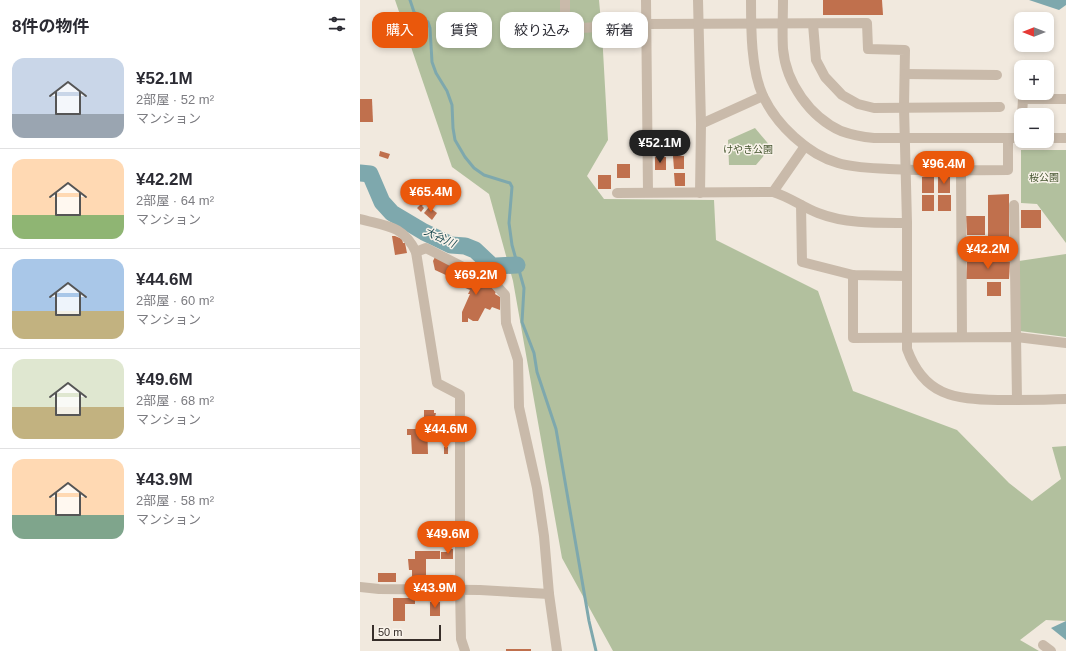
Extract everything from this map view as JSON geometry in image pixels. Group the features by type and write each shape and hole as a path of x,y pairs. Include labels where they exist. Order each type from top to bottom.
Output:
{"street":[{"path":"565,0 565,29 592,27"},
{"path":"646,0 646,12"},
{"path":"698,0 700,193"},
{"path":"751,0 751,24 755,69 763,96 778,120 804,146 816,153 838,163 863,168 906,170 1008,170 1008,138"},
{"path":"783,0 783,49 788,72 796,90 816,114 840,130 853,135 874,138 1014,138"},
{"path":"648,24 867,23 868,49 905,50 904,107 907,223 907,349 912,364 928,383 957,398 972,400 1066,399"},
{"path":"813,24 816,60 825,77 842,95 858,104 874,108 1000,107"},
{"path":"646,48 648,192"},
{"path":"905,74 997,75"},
{"path":"700,124 763,96"},
{"path":"1022,108 1023,99 1066,99"},
{"path":"1054,138 1066,138"},
{"path":"773,192 804,146"},
{"path":"961,170 962,337"},
{"path":"617,193 773,192 786,196 818,213 840,219 866,222 907,223"},
{"path":"802,205 802,262 853,275 907,276"},
{"path":"1014,206 1017,400"},
{"path":"360,219 398,230 405,234 412,243 416,252 437,383 460,395 460,589 462,639 465,651"},
{"path":"416,252 426,248 494,283 505,295 506,323 518,360 519,407 537,488 557,651"},
{"path":"962,257 1014,257"},
{"path":"853,275 853,338 1016,337 1066,343"},
{"path":"360,587 378,589 460,589 549,594"}],"green space":[{"path":"395,0 599,0 600,12 592,12 592,48 603,48 608,140 587,176 604,199 714,200 716,240 818,291 853,391 957,430 1009,483 1032,501 1061,479 1052,447 1066,446 1066,621 1046,620 1020,640 1039,651 613,651 562,558 513,281 489,194 452,167 411,48 428,48 428,12 399,12"},
{"name":"けやき公園","path":"755,128 771,147 756,165 729,165 728,140"},
{"name":"桜公園","path":"1021,150 1066,150 1066,243 1037,204 1021,203"},
{"path":"1066,254 1066,337 1020,331 1019,261"}],"water":[{"path":"1029,0 1066,0 1066,5 1059,10"},
{"path":"1066,621 1066,640 1051,628"}],"building":[{"path":"823,0 882,0 883,15 823,15"},
{"path":"360,99 372,99 373,122 360,122"},
{"path":"654,137 665,137 665,150 654,150"},
{"path":"380,151 390,154 388,159 379,156"},
{"path":"673,156 684,156 684,169 674,169"},
{"path":"655,157 666,157 666,170 655,170"},
{"path":"617,164 630,164 630,178 617,178"},
{"path":"674,173 685,173 685,186 675,186"},
{"path":"598,175 611,175 611,189 598,189"},
{"path":"922,177 934,177 934,193 922,193"},
{"path":"938,177 950,177 950,193 938,193"},
{"path":"420,193 428,199 422,206 424,208 421,212 417,208 420,205 414,200"},
{"path":"1009,194 1009,251 988,252 988,195"},
{"path":"922,195 934,195 934,211 922,211"},
{"path":"938,195 951,195 951,211 938,211"},
{"path":"429,207 437,213 432,220 424,213"},
{"path":"1021,210 1041,210 1041,228 1021,228"},
{"path":"966,216 985,216 985,235 967,235"},
{"path":"392,236 402,239 403,243 405,243 407,253 395,255"},
{"path":"435,257 453,265 448,276 435,270 433,261"},
{"path":"967,261 1010,262 1009,279 966,279"},
{"path":"458,270 497,289 495,294 500,297 500,310 492,307 490,310 485,308 478,321 473,321 468,318 468,322 462,322 462,312 470,294 468,294 470,290 449,281 453,273 456,274"},
{"path":"987,282 1001,282 1001,296 987,296"},
{"path":"424,410 434,410 434,413 436,413 434,422 427,422 428,454 412,454 411,435 407,435 407,429 424,429"},
{"path":"444,447 448,447 448,454 444,454"},
{"path":"448,549 453,549 453,559 441,559 441,552 448,552"},
{"path":"415,551 440,551 440,559 426,559 426,576 412,576 412,570 409,570 408,559 415,559"},
{"path":"378,573 396,573 396,582 378,582"},
{"path":"422,578 422,584 409,584 409,579"},
{"path":"393,598 415,598 415,604 405,604 405,621 393,621"},
{"path":"430,602 440,602 440,616 430,616"},
{"path":"506,649 531,649 531,651 506,651"}],"waterway":[{"path":"410,0 414,12 428,22 430,28 432,62 436,73 447,91 452,105 455,140 465,157 474,168 484,175 510,183 512,187 509,223 512,245 524,288 522,322 534,353 537,372 556,429 589,621 596,651"},
{"name":"大谷川","path":"360,173 370,174 382,202 392,213 424,232 451,245 465,246 475,250 491,265 517,265"}]}
